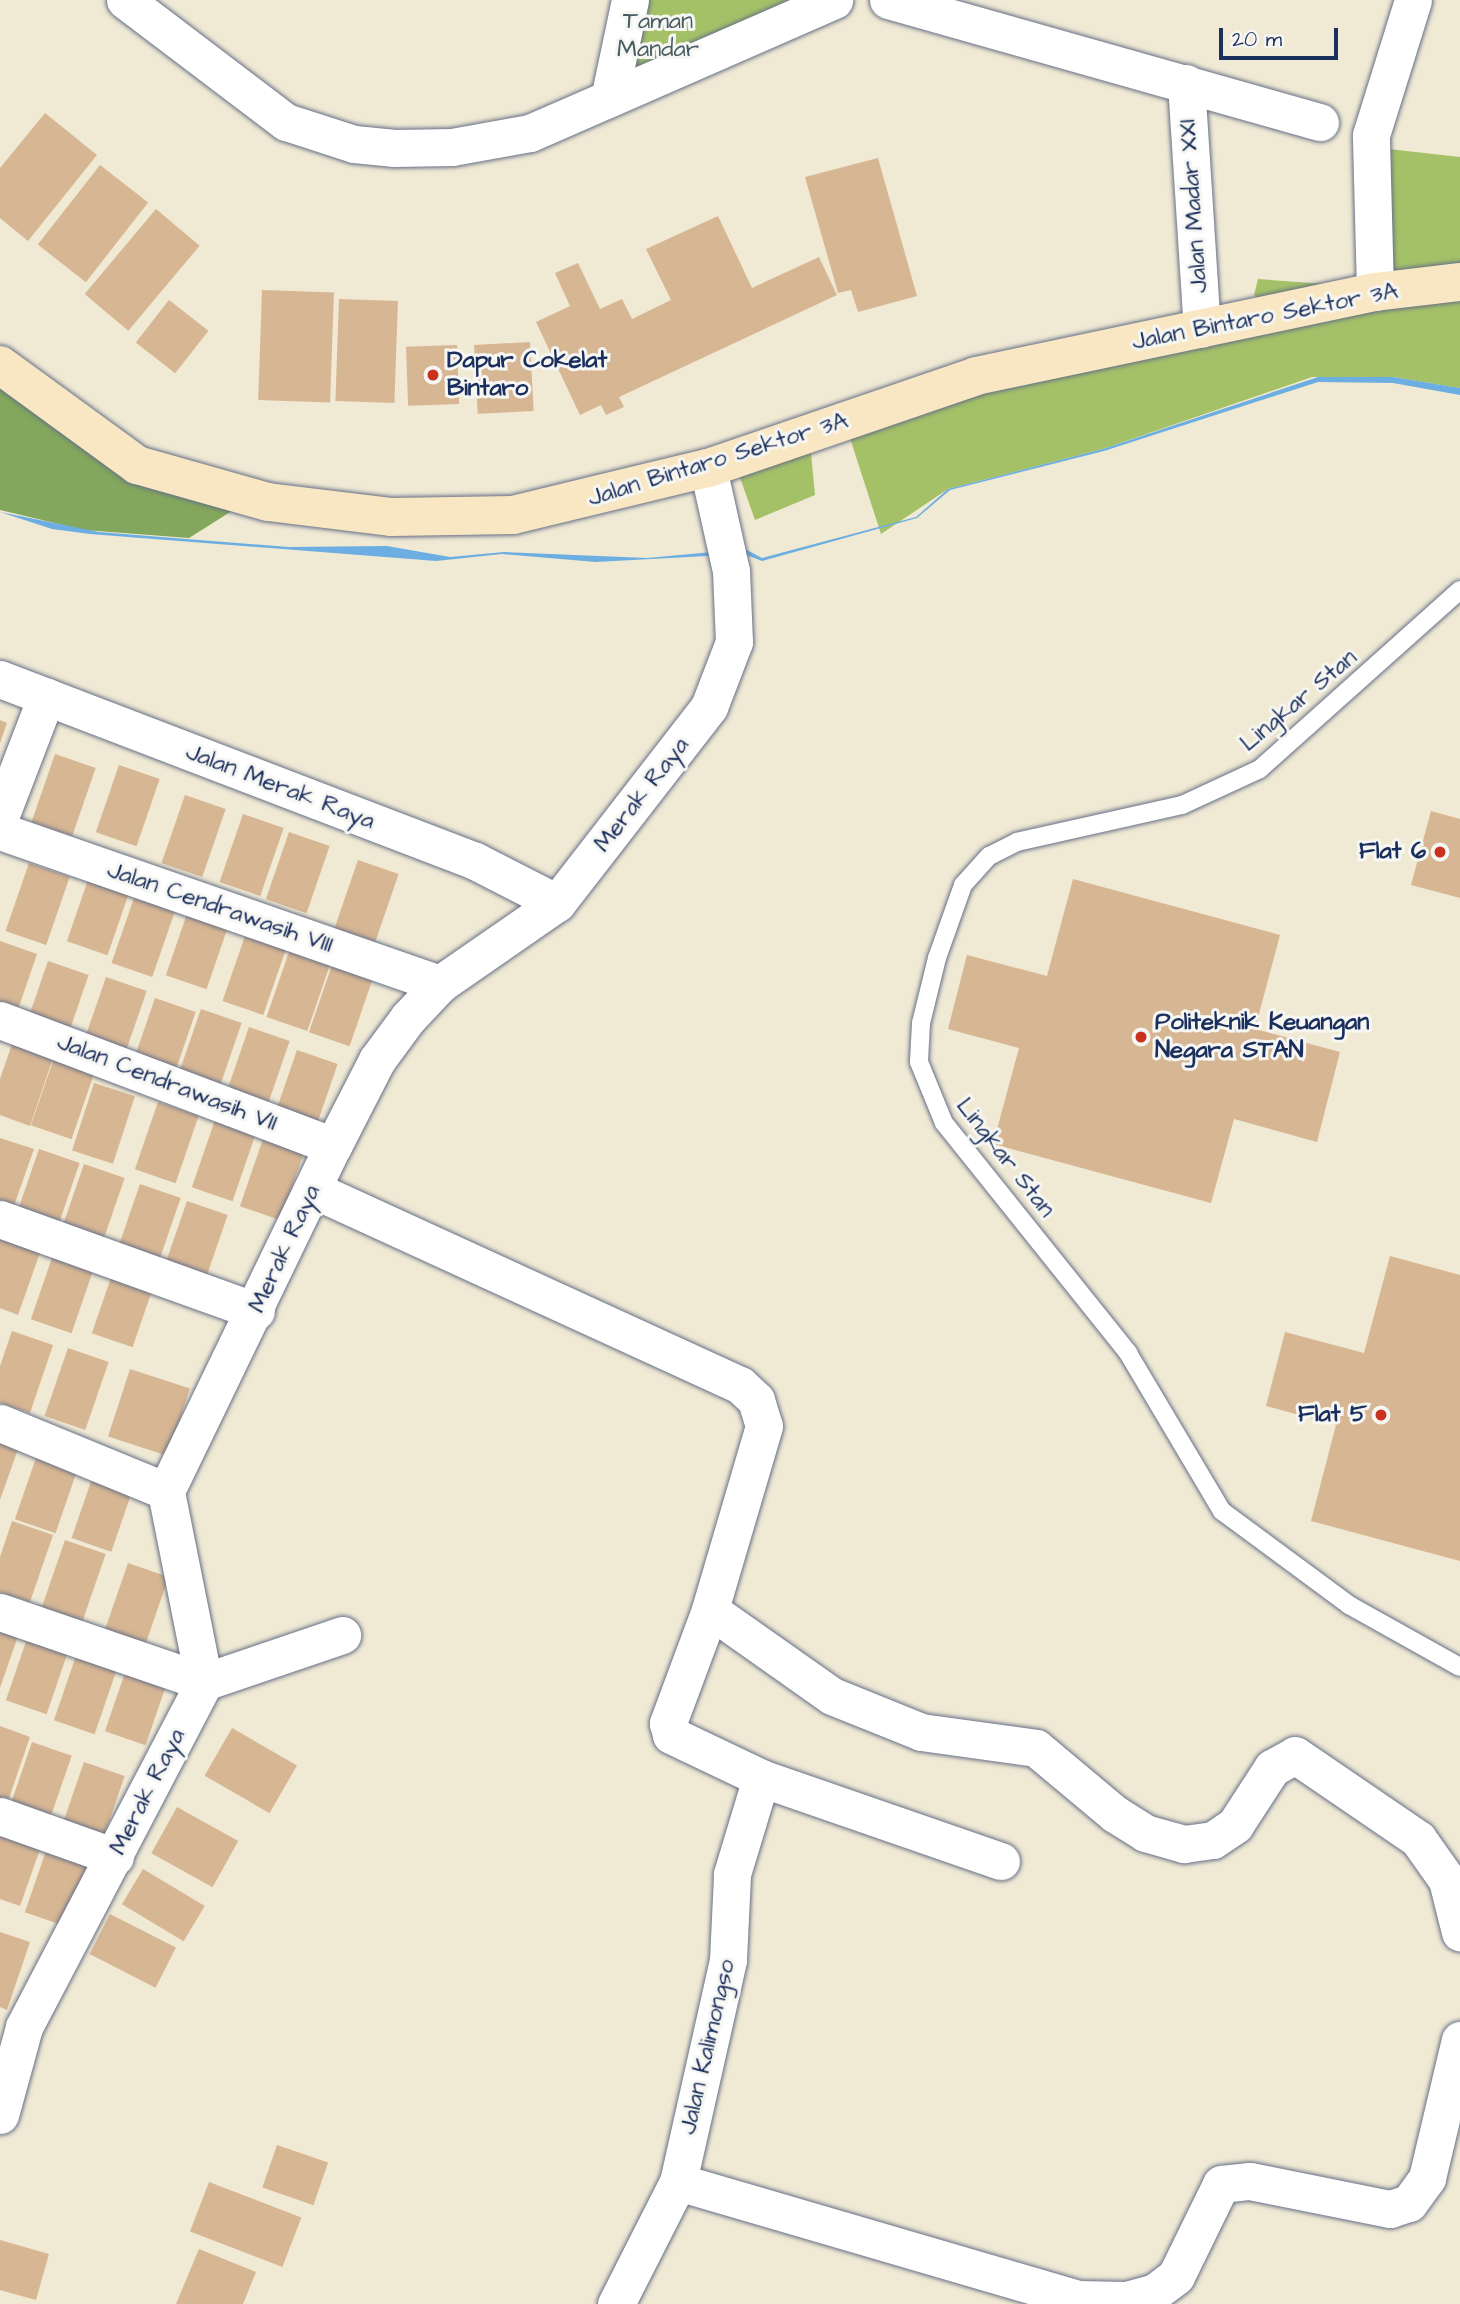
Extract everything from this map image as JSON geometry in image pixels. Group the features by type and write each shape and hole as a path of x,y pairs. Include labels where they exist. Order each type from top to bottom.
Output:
{"main road":[{"name":"Jalan Bintaro Sektor 3A","path":"0,365 136,465 268,502 392,517 513,515 708,468 975,376 1375,292 1460,282"}],"street":[{"path":"125,0 286,122 354,144 452,147 530,133 610,94 834,0"},
{"path":"610,94 630,0"},
{"path":"888,0 1320,122"},
{"path":"1375,292 1371,135 1413,0"},
{"name":"Jalan Madar XXI","path":"1186,83 1202,328"},
{"name":"Merak Raya","path":"166,1491 256,1311 333,1146 389,1040 440,985 556,903 709,707 734,642 731,571 708,468"},
{"name":"Jalan Merak Raya","path":"0,679 475,861 556,903"},
{"path":"0,817 46,697"},
{"name":"Jalan Cendrawasih VIII","path":"0,831 440,985"},
{"name":"Jalan Cendrawasih VII","path":"0,1020 333,1146"},
{"path":"314,1190 740,1385 756,1400 764,1426 710,1610 668,1723 671,1735 761,1778 1001,1861"},
{"path":"0,1219 256,1311"},
{"path":"0,1423 166,1491 204,1682"},
{"path":"710,1610 832,1696 921,1732 1036,1748 1115,1814 1145,1833 1184,1844 1213,1840 1235,1825 1272,1768 1295,1755 1419,1839 1447,1880 1460,1932"},
{"path":"0,1612 204,1682 342,1635"},
{"name":"Merak Raya","path":"0,2115 12,2023 115,1857 204,1682"},
{"name":"Jalan Kalimongso","path":"616,2304 678,2182 729,1960 732,1874 761,1778"},
{"path":"0,1816 115,1857"},
{"path":"678,2182 1079,2299 1126,2300 1155,2292 1176,2276 1221,2183 1250,2181 1390,2209 1409,2203 1427,2178 1460,2040"}],"lane":[{"name":"Lingkar Stan","path":"1460,590 1260,769 1182,805 1017,842 989,856 963,885 937,958 920,1023 919,1062 944,1123 1128,1353 1222,1511 1349,1605 1460,1667"}],"green space":[{"name":"Taman Mandar","path":"630,0 834,0 610,94"},
{"path":"1353,145 1460,157 1460,388 1393,377 1312,377 1103,449 948,489 881,534 847,429 1267,305 1254,295 1258,279 1367,287"},
{"path":"0,374 243,504 189,538 84,530 0,510"},
{"path":"810,443 815,495 755,520 738,472"}],"water":[{"path":"1318,377 1393,377 1460,388 1460,395 1393,383 1318,382 1104,451 950,490 917,518 762,561 744,554 596,562 502,554 436,561 90,534 52,529 0,512 99,532 289,547 387,546 450,557 504,552 647,558 745,549 762,558 916,517 948,489 1103,449"}],"building":[{"path":"45,113 97,155 28,241 0,218 0,168"},
{"path":"878,158 917,296 858,312 851,290 838,293 805,177"},
{"path":"100,165 148,203 86,282 38,245"},
{"path":"156,209 200,246 128,331 85,294"},
{"path":"718,216 752,288 819,257 837,295 619,397 624,407 606,415 601,405 580,415 536,322 570,306 555,273 578,263 600,309 622,299 632,319 671,300 646,249"},
{"path":"262,290 334,293 330,402 258,400"},
{"path":"339,299 398,301 394,403 335,401"},
{"path":"169,300 208,331 175,373 136,343"},
{"path":"530,342 534,411 478,414 474,345"},
{"name":"Dapur Cokelat Bintaro","path":"457,345 459,404 408,406 406,347"},
{"path":"0,720 7,723 0,743"},
{"path":"55,754 96,768 72,836 32,822"},
{"path":"119,765 160,779 137,846 96,832"},
{"path":"185,795 226,809 202,877 162,863"},
{"name":"Flat 6","path":"1431,811 1460,819 1460,898 1411,885"},
{"path":"243,814 284,828 260,896 220,882"},
{"path":"289,832 330,846 307,913 266,899"},
{"path":"358,860 399,874 375,942 335,928"},
{"path":"29,863 70,877 46,945 6,931"},
{"path":"90,874 131,888 108,955 67,941"},
{"path":"1073,879 1280,935 1255,1029 1340,1052 1317,1142 1234,1119 1211,1203 993,1144 1019,1048 948,1029 967,955 1047,976"},
{"path":"135,895 176,909 152,977 112,963"},
{"path":"189,908 230,922 207,989 166,975"},
{"path":"246,933 287,947 263,1015 223,1001"},
{"path":"0,941 37,954 14,1021 0,1016"},
{"path":"290,949 331,963 307,1031 267,1017"},
{"path":"48,961 89,975 66,1042 25,1028"},
{"path":"332,965 373,979 350,1046 309,1032"},
{"path":"106,977 147,991 124,1058 83,1044"},
{"path":"155,998 196,1012 173,1079 132,1065"},
{"path":"201,1009 242,1023 218,1091 178,1077"},
{"path":"249,1027 290,1041 266,1109 226,1095"},
{"path":"12,1044 53,1058 30,1126 0,1115 0,1079"},
{"path":"297,1050 338,1064 315,1131 274,1117"},
{"path":"54,1058 95,1072 72,1139 31,1125"},
{"path":"94,1083 135,1096 113,1164 72,1151"},
{"path":"158,1102 199,1116 176,1183 135,1169"},
{"path":"215,1120 256,1134 233,1201 192,1187"},
{"path":"0,1138 34,1149 10,1217 0,1214"},
{"path":"263,1139 304,1153 281,1220 240,1206"},
{"path":"39,1149 80,1163 57,1230 16,1216"},
{"path":"84,1164 125,1178 101,1246 61,1232"},
{"path":"140,1184 181,1198 157,1266 117,1252"},
{"path":"187,1201 228,1215 205,1282 164,1268"},
{"path":"0,1236 42,1247 18,1315 0,1308"},
{"path":"54,1252 95,1266 72,1333 31,1319"},
{"name":"Flat 5","path":"1390,1256 1460,1275 1460,1561 1311,1521 1336,1425 1266,1406 1285,1332 1364,1353"},
{"path":"115,1266 156,1280 133,1347 92,1333"},
{"path":"12,1331 53,1345 30,1413 0,1403 0,1366"},
{"path":"68,1348 109,1362 85,1430 45,1416"},
{"path":"130,1369 190,1388 168,1456 108,1437"},
{"path":"0,1443 18,1449 0,1500"},
{"path":"38,1452 79,1466 56,1533 15,1519"},
{"path":"95,1470 135,1484 111,1552 72,1538"},
{"path":"12,1521 53,1535 30,1602 0,1592 0,1557"},
{"path":"65,1540 106,1554 82,1622 42,1608"},
{"path":"128,1563 169,1577 145,1645 105,1631"},
{"path":"0,1626 19,1633 0,1688"},
{"path":"29,1633 70,1647 47,1714 6,1700"},
{"path":"77,1653 118,1667 95,1734 54,1720"},
{"path":"128,1664 169,1678 146,1745 105,1731"},
{"path":"0,1726 30,1737 7,1804 0,1802"},
{"path":"232,1728 297,1766 269,1813 204,1776"},
{"path":"32,1742 72,1756 48,1824 9,1810"},
{"path":"84,1762 125,1776 101,1844 61,1830"},
{"path":"177,1807 238,1841 213,1887 151,1853"},
{"path":"0,1832 44,1838 20,1906 0,1899"},
{"path":"48,1845 89,1859 66,1926 25,1912"},
{"path":"143,1869 205,1906 184,1941 122,1904"},
{"path":"110,1914 176,1948 156,1988 90,1954"},
{"path":"0,1932 30,1942 7,2010 0,2007"},
{"path":"277,2145 328,2163 313,2205 262,2188"},
{"path":"209,2182 301,2217 282,2267 190,2231"},
{"path":"0,2240 49,2254 36,2300 0,2290"},
{"path":"199,2249 256,2272 243,2304 176,2304"}],"place":[{"name":"Dapur Cokelat Bintaro","path":"433,375"},
{"name":"Flat 6","path":"1440,852"},
{"name":"Politeknik Keuangan Negara STAN","path":"1141,1037"},
{"name":"Flat 5","path":"1381,1415"}]}
